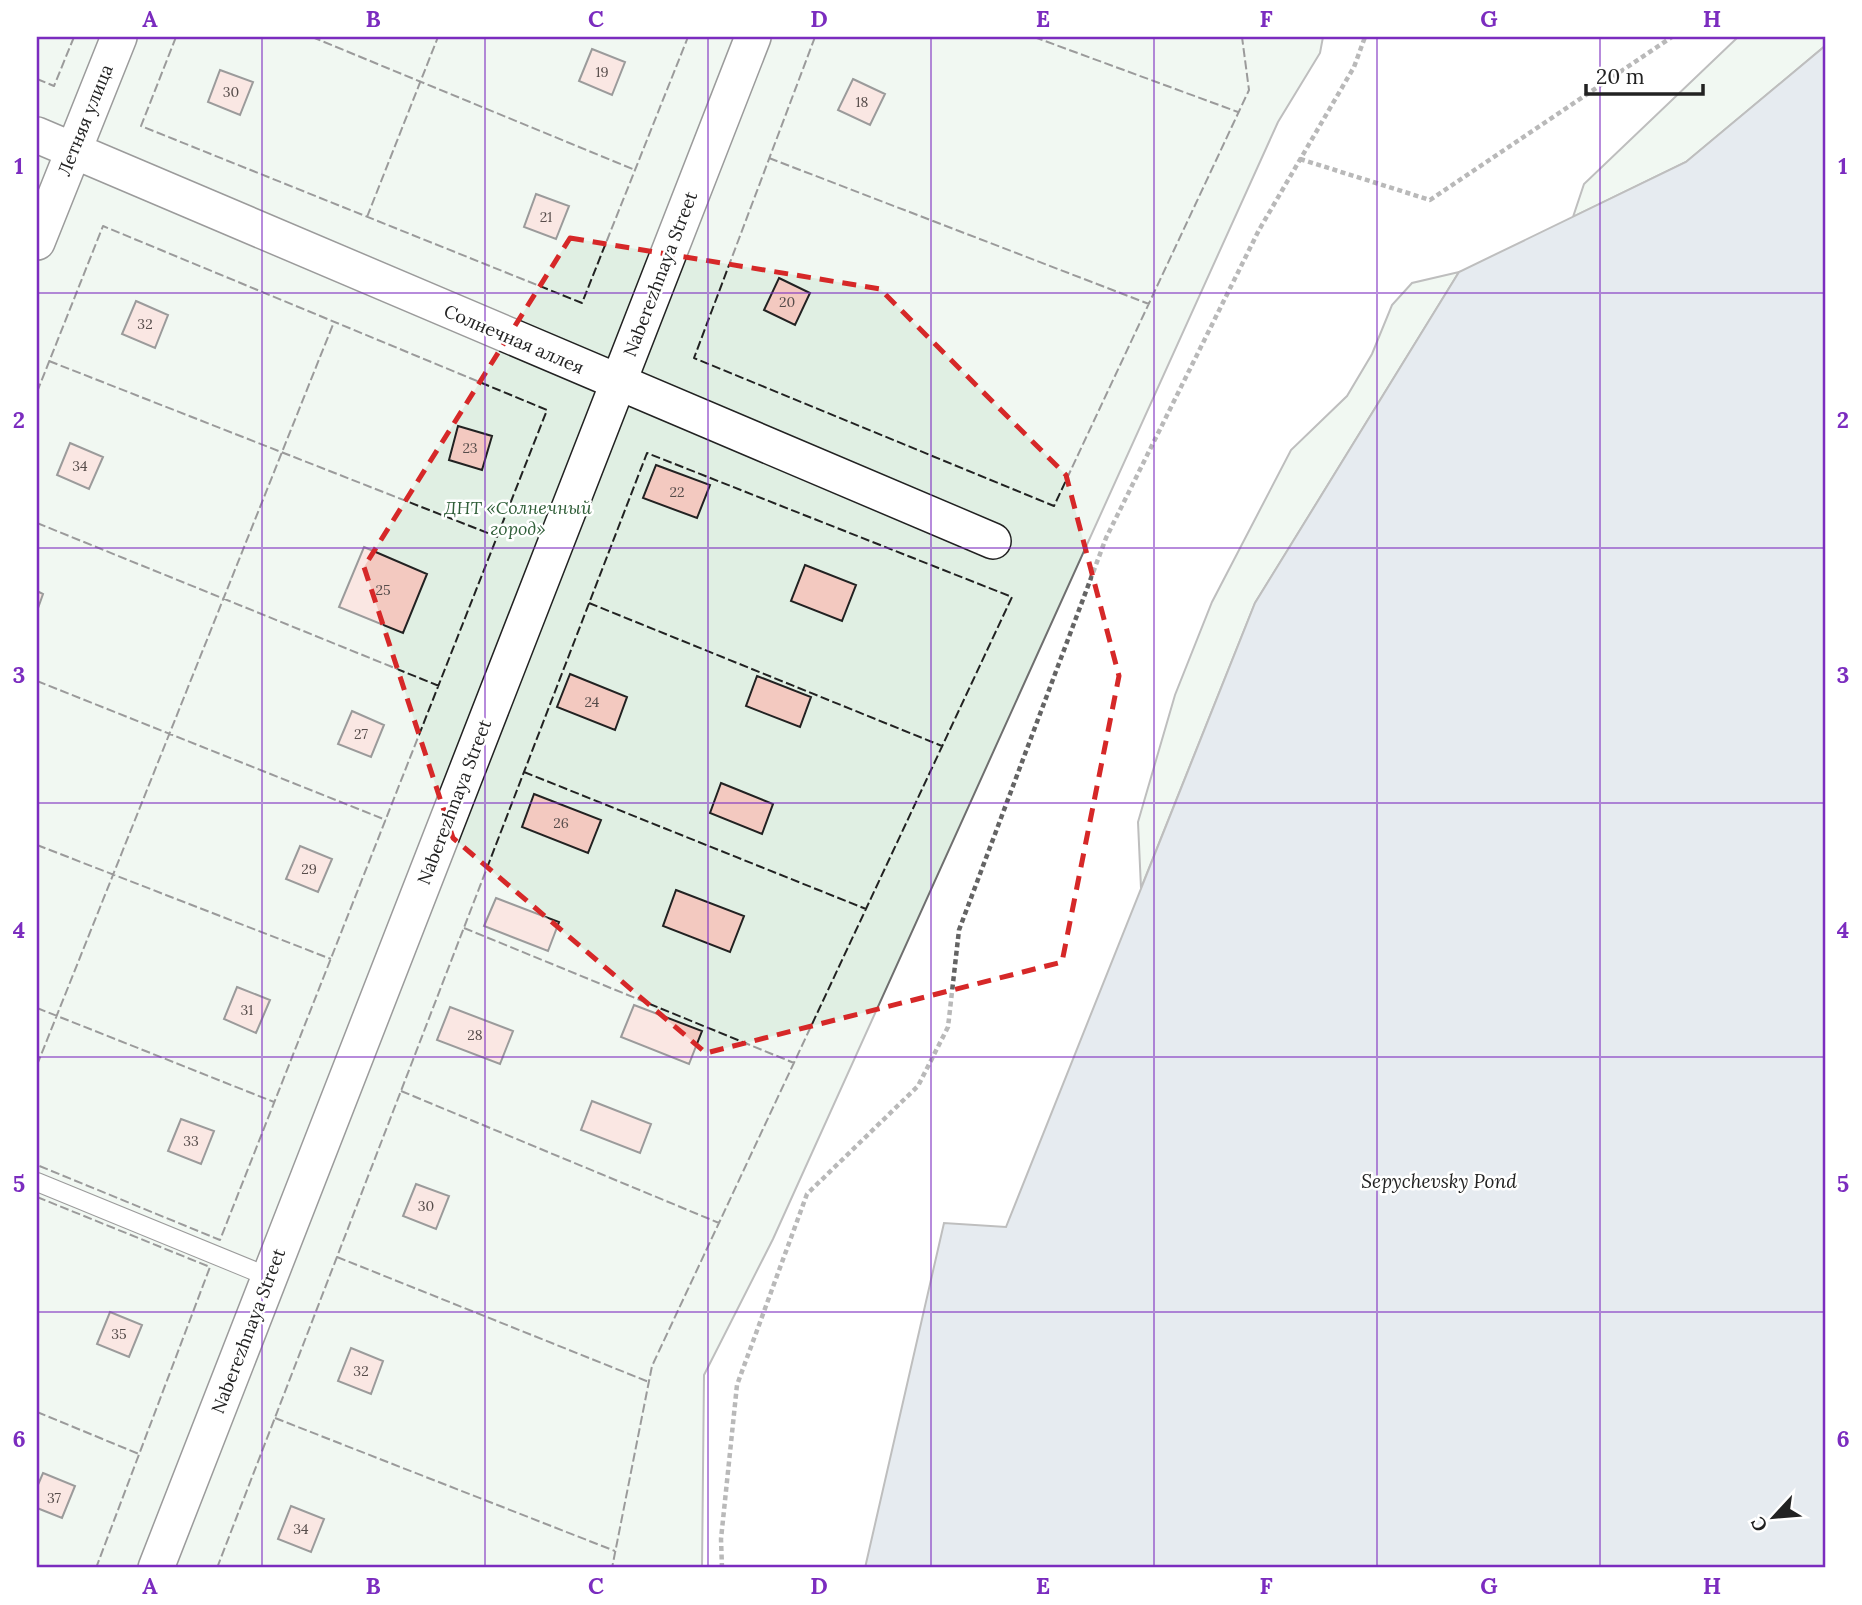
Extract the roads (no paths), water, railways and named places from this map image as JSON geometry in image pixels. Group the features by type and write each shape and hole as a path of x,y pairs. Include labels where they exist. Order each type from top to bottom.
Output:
{"street":[{"name":"Летняя улица","path":"37,242 119,37"},
{"name":"Naberezhnaya Street","path":"156,1568 752,37"},
{"name":"Солнечная аллея","path":"37,135 993,541"}],"lane":[{"path":"37,1182 270,1277"}],"water":[{"name":"Sepychevsky Pond","path":"1825,46 1825,1568 865,1568 944,1223 1006,1227 1255,603 1459,272 1686,162"}],"park label":[{"name":"ДНТ «Солнечный город»","path":"518,517"}]}
